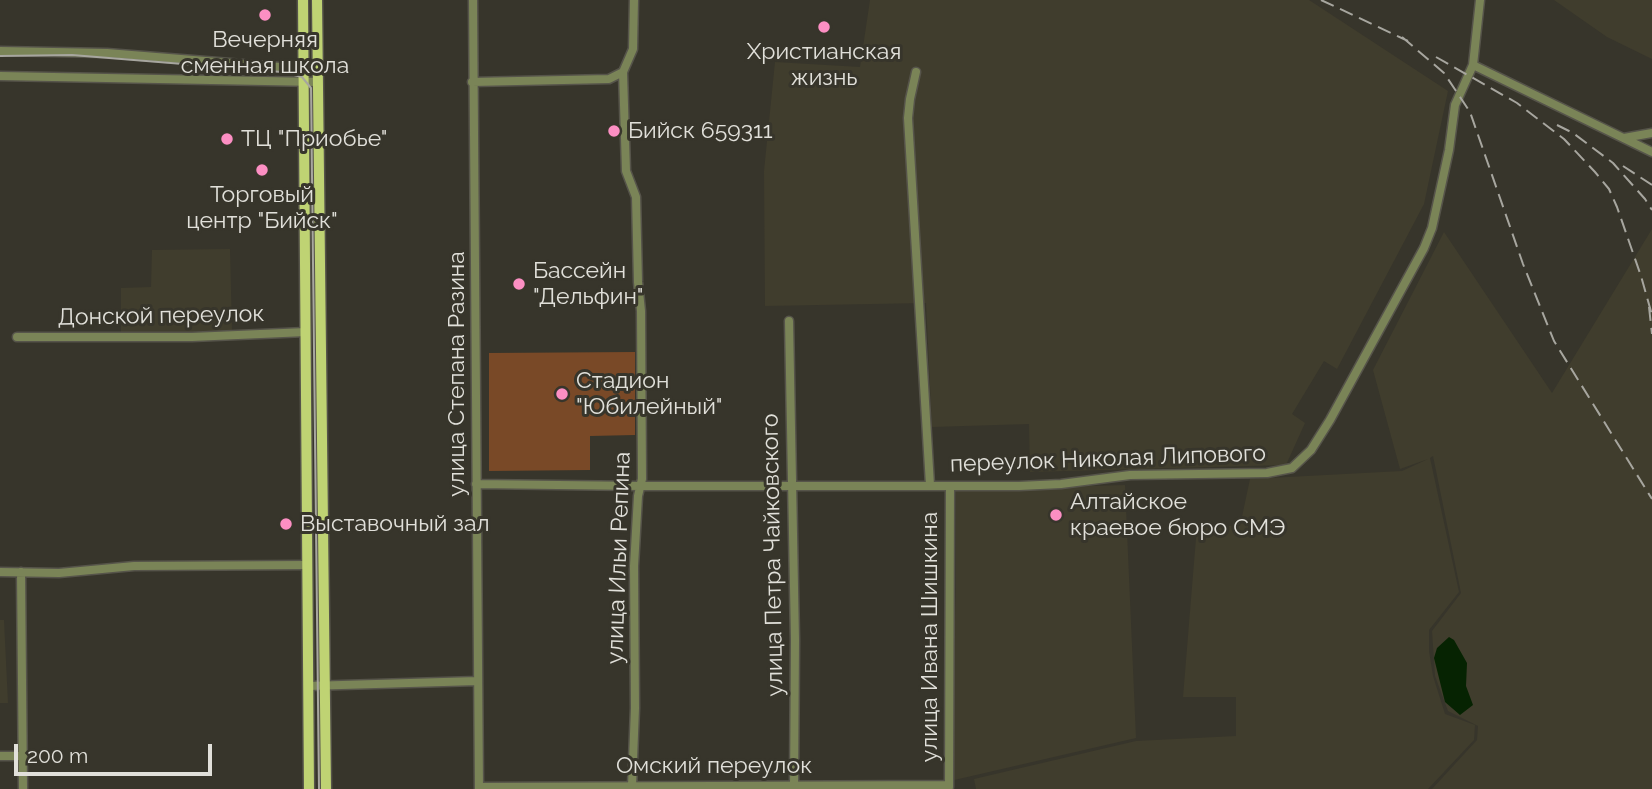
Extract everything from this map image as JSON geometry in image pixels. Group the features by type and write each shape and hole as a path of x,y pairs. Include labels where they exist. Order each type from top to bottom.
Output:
{"main road":[{"path":"303,0 309,789"},
{"path":"317,0 326,789"},
{"path":"307,565 323,564"}],"street":[{"name":"улица Степана Разина","path":"473,0 479,788"},
{"name":"улица Ильи Репина","path":"632,786 635,708 634,566 640,486 641,312 636,197 626,172 623,72 633,49 635,0"},
{"name":"переулок Николая Липового","path":"477,484 1060,484 1130,475 1267,473 1296,466 1311,450 1330,420 1424,248 1432,228 1449,150 1455,105 1473,65 1480,0"},
{"path":"0,51 107,53 304,69"},
{"path":"1473,65 1652,152"},
{"path":"472,82 609,79 623,72"},
{"path":"916,72 909,99 909,131 930,485"},
{"path":"0,76 317,82"},
{"path":"1623,138 1652,133"},
{"name":"улица Петра Чайковского","path":"789,321 795,639 794,787"},
{"name":"Донской переулок","path":"17,337 192,337 306,332"},
{"name":"улица Ивана Шишкина","path":"948,787 950,486"},
{"path":"0,572 59,573 134,566 307,565"},
{"path":"21,572 23,789"},
{"path":"308,686 478,681"},
{"path":"0,756 23,756"},
{"name":"Омский переулок","path":"479,788 948,787"}],"shaded area":[{"path":"870,0 1309,0 1448,91 1424,204 1337,369 1324,361 1292,414 1305,423 1286,465 1030,472 1029,424 932,427 926,303 765,306 764,171 775,62 860,67"},
{"path":"1554,0 1652,0 1652,59 1607,37"},
{"path":"1652,229 1652,789 1432,789 1477,740 1478,726 1448,711 1435,676 1432,631 1461,593 1433,456 1430,458 1459,592 1429,630 1429,651 1433,676 1445,714 1475,725 1474,740 1428,789 976,789 974,779 1136,741 1236,736 1236,697 1183,697 1197,526 1240,526 1250,479 1402,471 1428,459 1400,469 1373,370 1444,232 1552,393"},
{"path":"230,249 232,331 121,334 121,288 151,287 152,250"},
{"name":"Стадион \"Юбилейный\"","path":"635,352 635,435 590,436 590,470 489,471 489,353"},
{"path":"1125,485 1136,738 950,781 956,490"},
{"path":"0,620 4,620 8,703 0,703"},
{"path":"1449,637 1454,640 1467,663 1466,686 1473,705 1460,715 1445,702 1434,658 1437,648"}],"tram line":[{"path":"0,56 72,55 282,72 302,77 311,88 319,789"}],"railway":[{"path":"1321,0 1408,41"},
{"path":"1402,37 1444,73 1470,112 1523,264 1554,341 1652,499"},
{"path":"1436,57 1517,103 1564,139 1595,172 1609,189 1617,207 1652,315"},
{"path":"1557,125 1573,133 1613,163 1652,210"},
{"path":"1623,166 1652,185"},
{"path":"1649,307 1652,334"}],"place":[{"name":"Вечерняя сменная школа","path":"265,15"},
{"name":"Христианская жизнь","path":"824,27"},
{"name":"Бийск 659311","path":"614,131"},
{"name":"ТЦ \"Приобье\"","path":"227,139"},
{"name":"Торговый центр \"Бийск\"","path":"262,170"},
{"name":"Бассейн \"Дельфин\"","path":"519,284"},
{"name":"Стадион \"Юбилейный\"","path":"562,394"},
{"name":"Алтайское краевое бюро СМЭ","path":"1056,515"},
{"name":"Выставочный зал","path":"286,524"}]}
